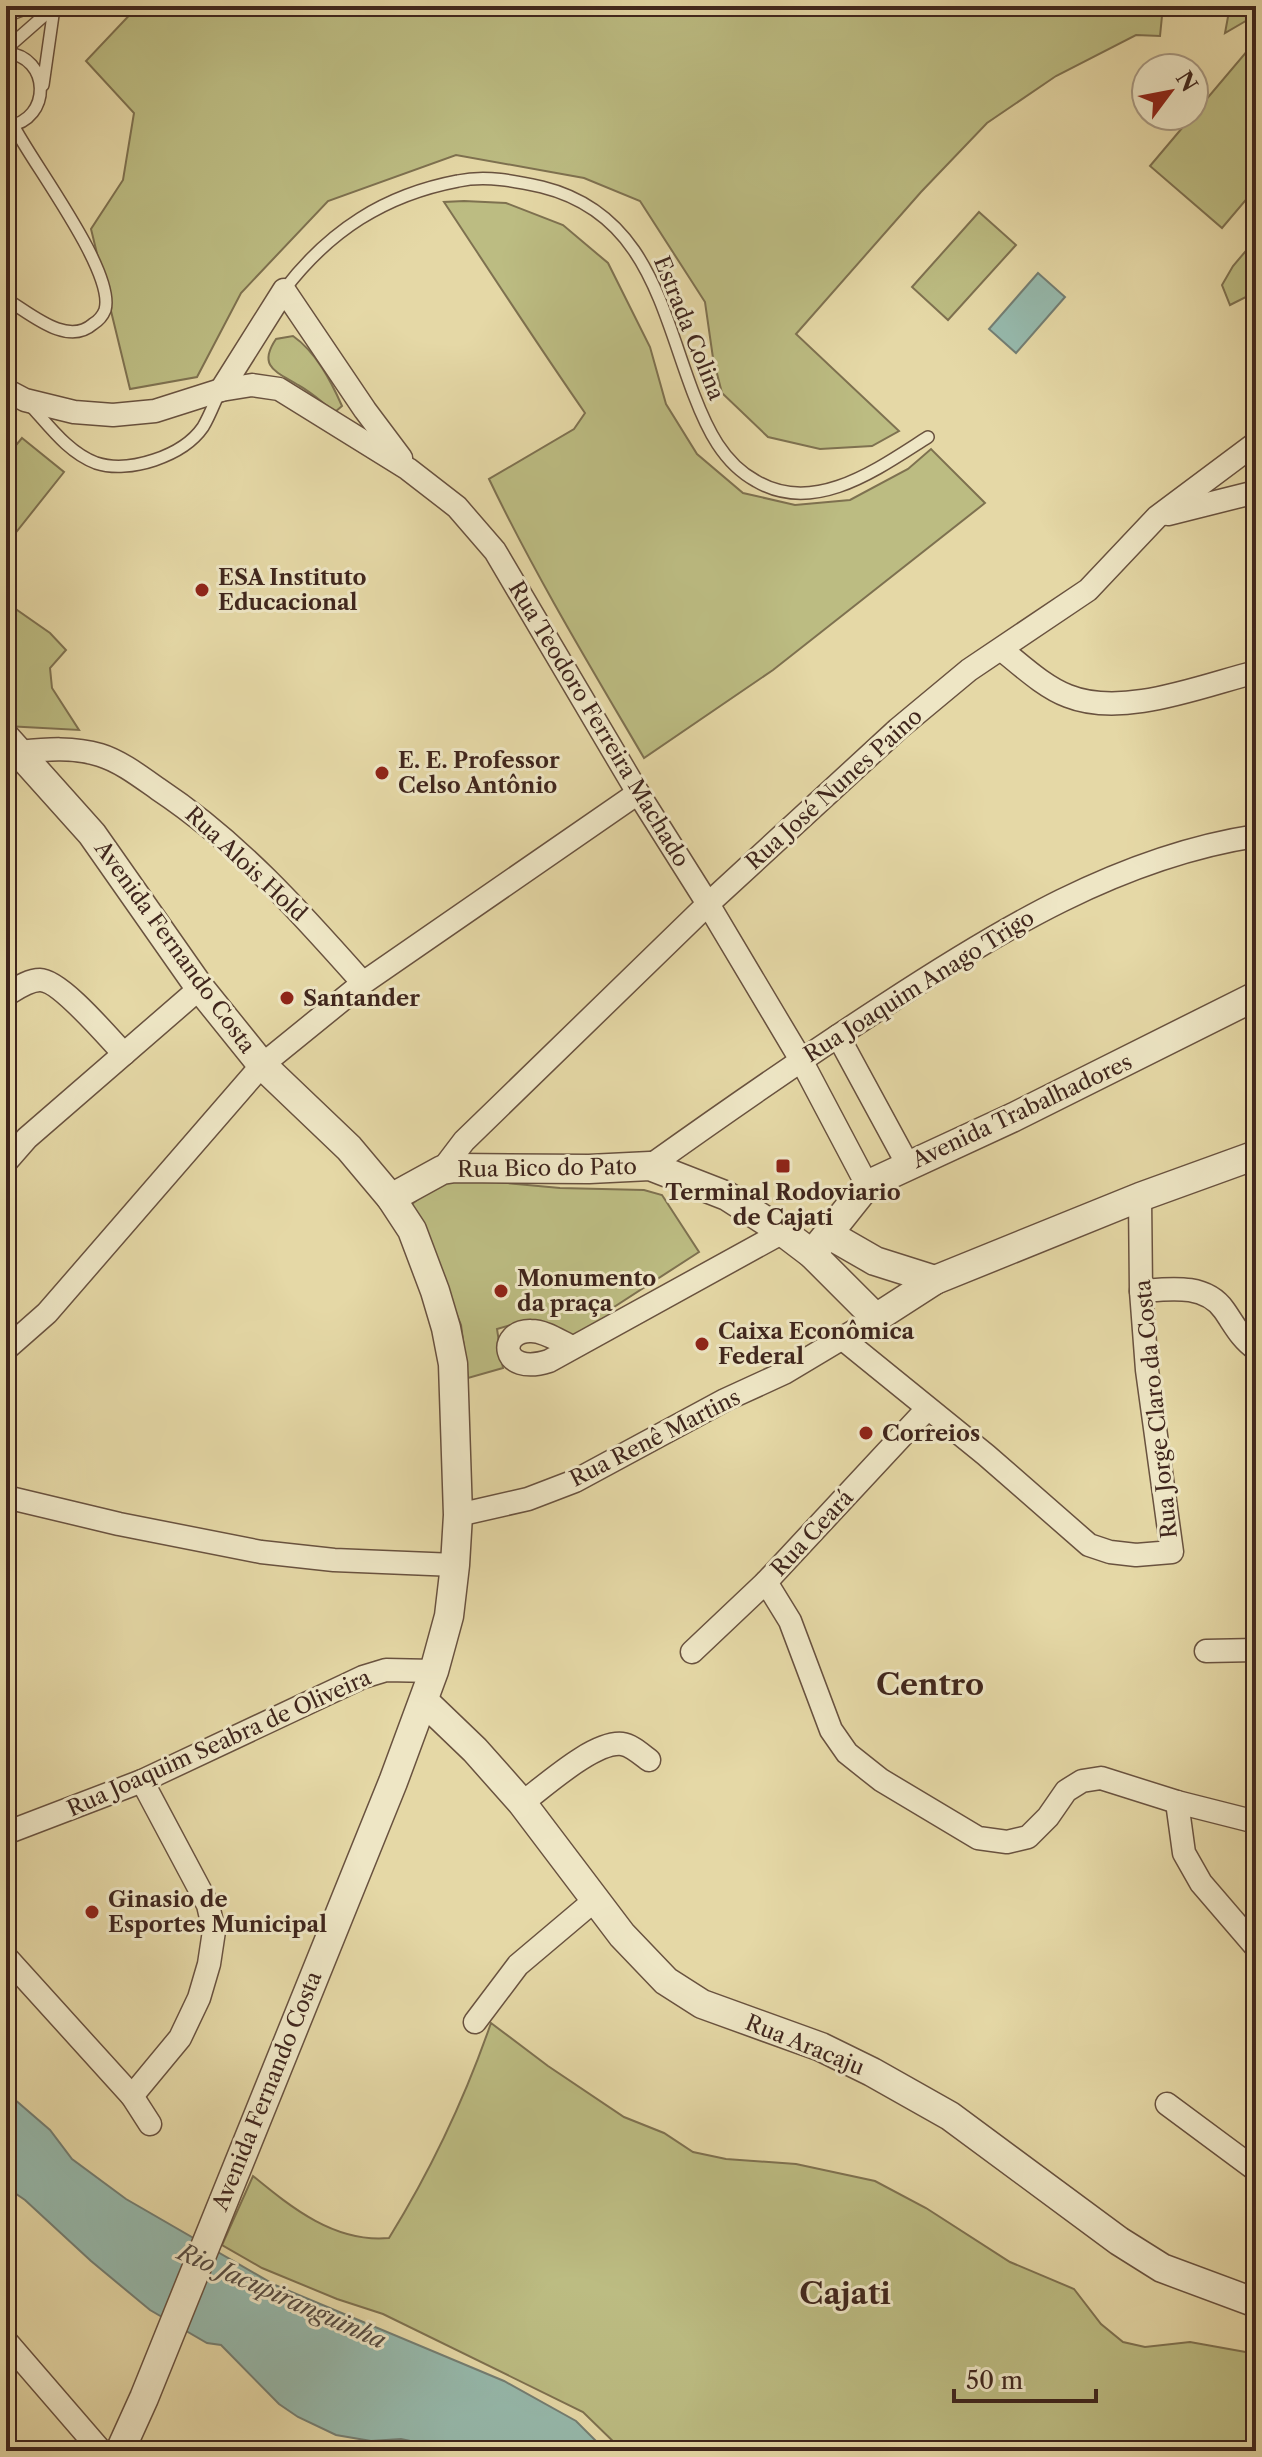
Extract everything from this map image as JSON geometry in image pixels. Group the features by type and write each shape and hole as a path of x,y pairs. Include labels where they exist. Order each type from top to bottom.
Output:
{"street":[{"path":"221,390 284,290 408,469"},
{"name":"Rua Teodoro Ferreira Machado","path":"16,395 74,412 113,415 155,411 221,390 252,385 279,389 408,469 457,507 495,551 801,1060 867,1185"},
{"name":"Rua José Nunes Paino","path":"442,1170 464,1141 708,904 933,699 969,670 1088,590 1157,517 1256,443"},
{"path":"1157,517 1256,492"},
{"path":"1002,650 1067,696 1101,703 1140,701 1256,672"},
{"name":"Rua Alois Hold","path":"13,745 61,748 101,755 189,809 287,897 363,983"},
{"name":"Avenida Fernando Costa","path":"13,745 92,834 200,988 262,1065 349,1148 391,1198 412,1230 446,1328 453,1364 458,1515 455,1565 449,1616 425,1702 120,2451"},
{"path":"6,1349 47,1313 262,1065 363,983 638,793"},
{"name":"Rua Joaquim Anago Trigo","path":"650,1166 801,1060 1036,911 1184,852 1226,840 1256,836"},
{"path":"6,995 22,985 40,980 55,984 124,1054"},
{"path":"6,1162 27,1138 200,988"},
{"name":"Avenida Trabalhadores","path":"820,1244 867,1185 1014,1117 1256,996"},
{"path":"838,1036 908,1165"},
{"path":"876,1318 935,1280 1140,1197 1256,1155"},
{"name":"Rua Bico do Pato","path":"391,1198 442,1170 650,1166 727,1196 783,1232 935,1280"},
{"name":"Rua Jorge Claro da Costa","path":"843,1339 986,1455 1089,1545 1110,1552 1136,1555 1172,1552 1147,1370 1141,1291 1140,1197"},
{"path":"572,1347 783,1232"},
{"name":"Rua Bico do Pato","path":"820,1244 876,1318"},
{"path":"1141,1291 1184,1289 1204,1293 1221,1305 1246,1342 1256,1349"},
{"name":"Rua Renê Martins","path":"458,1515 528,1499 575,1481 725,1400 784,1373 876,1318"},
{"name":"Rua Ceará","path":"692,1652 766,1582 927,1409"},
{"path":"6,1497 119,1524 261,1552 334,1560 455,1565"},
{"path":"766,1582 790,1621 831,1730 847,1753 881,1780 978,1838 1007,1842 1028,1837 1048,1817 1066,1791 1082,1781 1101,1778 1256,1822"},
{"path":"1206,1651 1256,1650"},
{"name":"Rua Joaquim Seabra de Oliveira","path":"6,1833 142,1781 363,1677 386,1670 434,1671"},
{"name":"Rua Aracaju","path":"425,1702 475,1750 522,1803 636,1952 681,1992 725,2014 821,2047 872,2072 950,2116 1119,2241 1162,2268 1256,2303"},
{"path":"522,1803 577,1762 613,1744 626,1744 649,1760"},
{"path":"132,2096 180,2038 199,1998 214,1931 208,1905 142,1781"},
{"path":"1177,1802 1184,1853 1201,1883 1256,1947"},
{"path":"475,2022 518,1965 595,1900"},
{"path":"6,1957 132,2096 150,2124"},
{"path":"1167,2104 1256,2170"},
{"path":"6,2341 101,2451"}],"lane":[{"path":"6,16 33,6"},
{"path":"42,90 34,67 25,59 6,51 55,7"},
{"path":"6,299 70,333 85,330 105,312 106,298 88,250 62,201 10,126 34,113 42,90 55,7"},
{"name":"Estrada Colina","path":"284,290 308,259 339,232 397,199 436,185 470,178 513,180 557,191 596,211 627,238 650,274 704,423 728,459 758,483 810,493 834,489 883,465 928,437"},
{"path":"16,395 76,452 96,463 113,466 136,464 182,446 201,429 221,390"}],"green space":[{"path":"138,6 1163,6 1160,36 1136,35 1056,76 987,123 921,192 796,334 899,431 872,446 820,449 768,437 722,393 713,358 705,302 640,201 584,178 456,155 328,201 241,293 197,377 130,389 91,229 123,180 134,113 86,61"},
{"path":"1230,6 1256,6 1256,15 1225,33"},
{"path":"1253,44 1256,46 1256,188 1222,228 1150,166 1179,132 1210,132 1210,95"},
{"path":"444,202 506,203 563,225 608,263 650,347 666,404 697,454 743,493 795,505 850,500 908,469 931,449 985,503 773,670 644,758 544,585 489,479 574,429 585,413"},
{"path":"979,212 1016,245 948,320 912,287"},
{"path":"1256,239 1256,292 1230,305 1222,285 1233,266"},
{"path":"293,336 309,350 328,377 342,406 335,412 272,368 268,356 276,339"},
{"path":"22,438 64,472 6,545 6,457"},
{"path":"6,599 50,633 66,650 50,668 52,688 79,730 6,726"},
{"path":"453,1178 560,1188 644,1190 662,1195 699,1252 611,1309 617,1317 569,1340 525,1321 497,1329 503,1368 468,1378 461,1325 412,1204"},
{"path":"491,2023 624,2117 664,2133 693,2152 726,2159 796,2164 875,2181 926,2208 1010,2262 1074,2289 1101,2324 1123,2342 1145,2347 1190,2342 1251,2353 1256,2357 1256,2451 623,2451 583,2412 383,2314 262,2268 222,2245 253,2176 315,2221 350,2235 389,2238 446,2133"}],"water":[{"path":"1038,273 1065,297 1016,353 989,329"},
{"name":"Rio Jacupiranguinha","path":"6,2092 50,2130 72,2159 126,2199 275,2285 504,2381 576,2421 606,2451 436,2451 401,2439 371,2441 336,2435 298,2417 279,2404 221,2345 207,2343 150,2310 25,2200 6,2187"}],"place":[{"name":"ESA Instituto Educacional","path":"202,590"},
{"name":"E. E. Professor Celso Antônio","path":"382,773"},
{"name":"Santander","path":"287,998"},
{"name":"Terminal Rodoviario de Cajati","path":"783,1166"},
{"name":"Monumento da praça","path":"501,1291"},
{"name":"Caixa Econômica Federal","path":"702,1344"},
{"name":"Correios","path":"866,1433"},
{"name":"Ginasio de Esportes Municipal","path":"92,1912"}],"district":[{"name":"Centro","path":"930,1684"},
{"name":"Cajati","path":"845,2293"}]}
